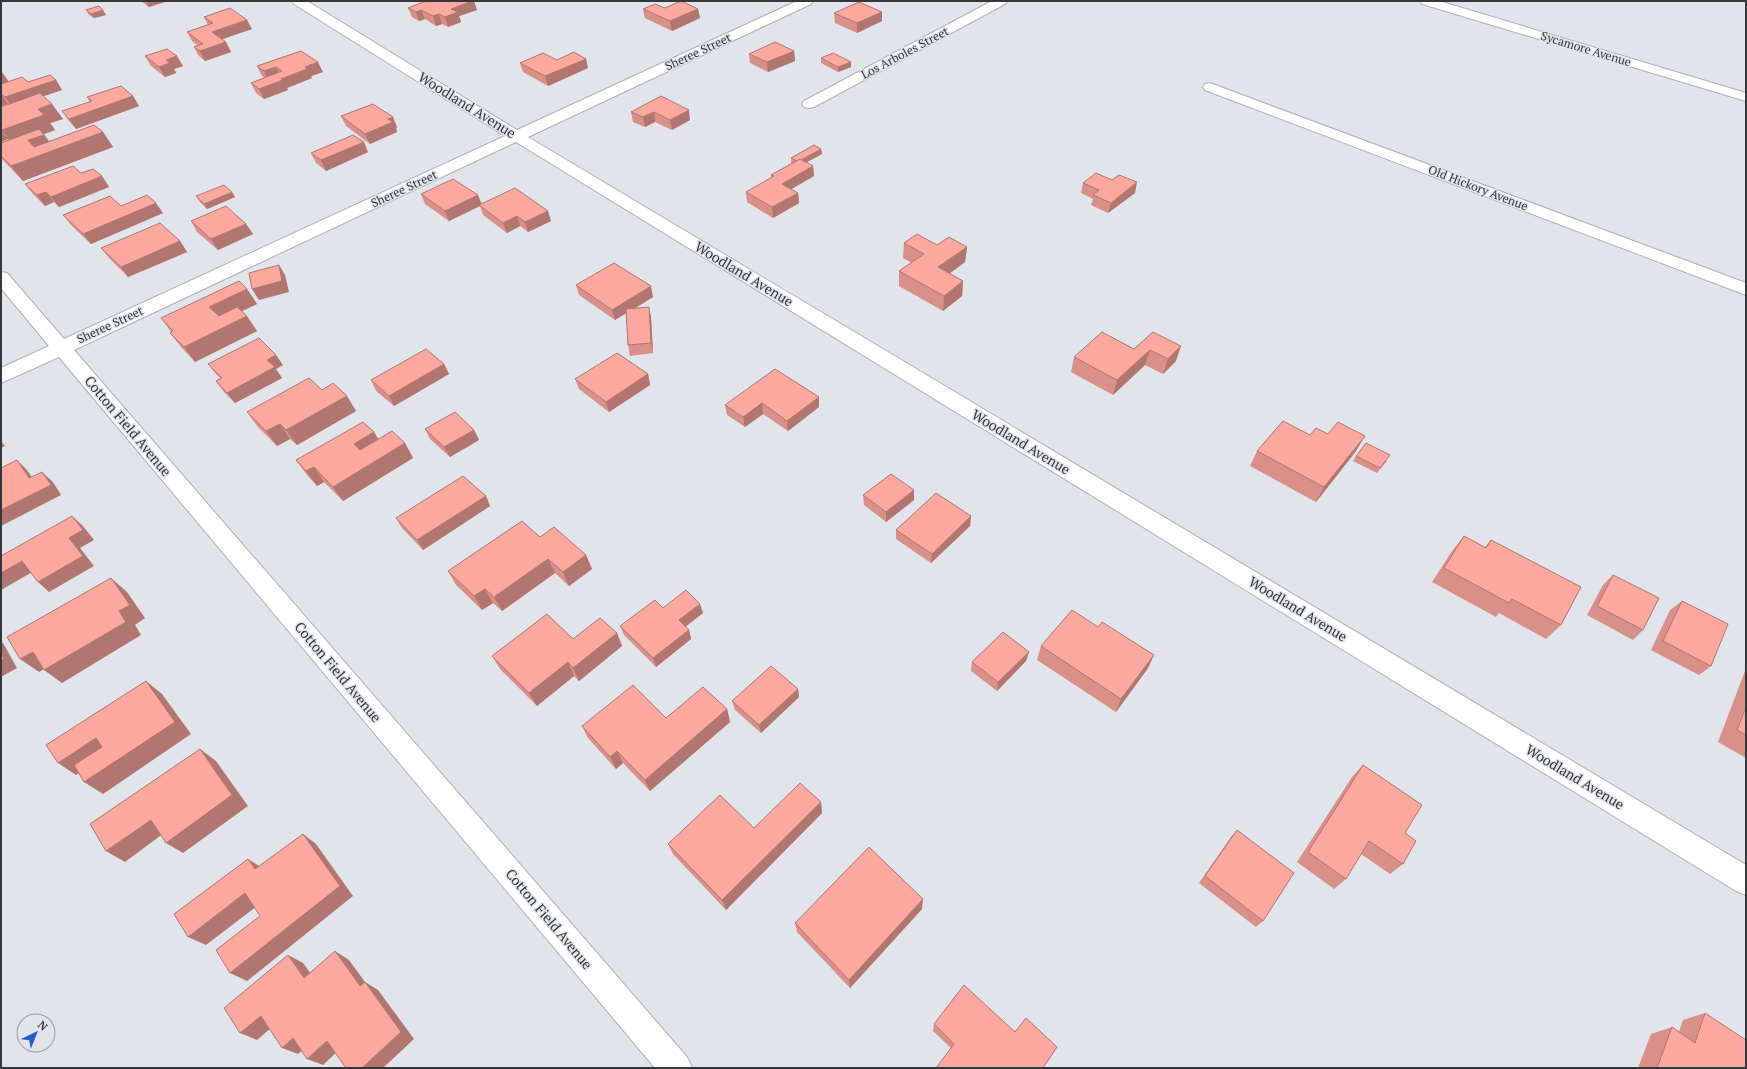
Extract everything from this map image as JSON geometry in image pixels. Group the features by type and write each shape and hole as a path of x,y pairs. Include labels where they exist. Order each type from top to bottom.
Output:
{"street":[{"name":"Woodland Avenue","path":"298,1 518,137 1746,881"},
{"name":"Sheree Street","path":"1,376 518,137 807,1"},
{"name":"Los Arboles Street","path":"809,104 1000,1"},
{"name":"Sycamore Avenue","path":"1426,1 1746,98"},
{"name":"Old Hickory Avenue","path":"1210,87 1746,289"},
{"name":"Cotton Field Avenue","path":"1,277 676,1068"}],"building":[{"path":"426,1 472,1 451,9 458,12 445,17 439,14 433,16 421,10 416,12 408,8"},
{"path":"681,1 698,9 670,21 643,9 655,4 665,8"},
{"path":"859,2 882,12 857,23 834,13"},
{"path":"99,6 103,10 91,14 86,10"},
{"path":"230,8 247,20 212,32 226,42 200,51 194,47 203,44 187,32 213,23 204,17"},
{"path":"775,42 794,51 767,62 749,54"},
{"path":"167,49 177,56 166,60 170,63 159,67 145,56"},
{"path":"301,51 318,62 305,67 307,69 281,79 283,80 259,89 251,83 282,71 276,67 264,71 257,66"},
{"path":"574,52 586,59 545,76 520,63 543,53 557,60"},
{"path":"833,53 851,62 838,67 821,58"},
{"path":"50,75 56,80 5,97 1,94 1,84 22,77 28,82"},
{"path":"121,86 133,96 69,119 62,111 92,101 87,97"},
{"path":"40,93 52,104 38,109 44,115 2,130 1,129 1,107"},
{"path":"661,96 689,110 670,120 654,112 643,117 631,112"},
{"path":"373,104 393,117 388,119 393,122 365,134 341,116"},
{"path":"94,125 103,132 11,166 1,156 1,143 39,129 44,135 28,140 34,147"},
{"path":"353,135 364,142 321,160 311,153"},
{"path":"814,145 821,149 801,160 800,159 797,161 791,158"},
{"path":"800,159 813,166 782,184 798,193 772,207 746,192 774,176 771,175"},
{"path":"73,166 81,173 93,169 102,176 51,197 46,192 37,195 25,184"},
{"path":"1096,173 1112,180 1119,175 1137,182 1111,203 1093,195 1099,190 1083,183"},
{"path":"453,179 478,195 445,211 421,194"},
{"path":"224,185 232,192 204,204 196,196"},
{"path":"515,188 548,211 525,222 517,216 503,223 479,205"},
{"path":"147,195 156,203 83,234 63,215 110,196 121,206"},
{"path":"226,206 246,224 211,239 191,221"},
{"path":"160,223 180,241 121,267 101,248"},
{"path":"917,234 937,245 949,237 967,247 938,267 963,281 944,296 899,271 924,254 904,243"},
{"path":"614,263 651,286 612,310 576,285"},
{"path":"279,265 282,281 252,289 249,273"},
{"path":"239,281 247,289 209,307 219,316 237,307 247,316 184,347 170,333 173,331 161,318"},
{"path":"649,307 651,343 628,345 626,309"},
{"path":"1102,332 1134,349 1153,332 1181,346 1168,359 1150,350 1117,380 1074,357"},
{"path":"259,338 276,355 267,360 275,367 227,393 216,381 222,378 208,364"},
{"path":"426,349 444,364 389,396 371,380"},
{"path":"617,353 648,374 606,402 575,379"},
{"path":"775,369 819,397 787,421 762,403 743,417 725,405"},
{"path":"309,378 322,390 333,383 347,396 286,430 280,424 266,431 247,412"},
{"path":"455,412 474,430 444,447 425,429"},
{"path":"1283,421 1310,435 1316,428 1328,434 1338,422 1365,436 1324,487 1257,451"},
{"path":"363,422 374,432 354,444 360,450 392,431 405,443 333,487 314,467 306,471 296,460"},
{"path":"1366,443 1390,455 1380,468 1356,456"},
{"path":"17,460 29,478 42,472 51,485 1,510 1,468"},
{"path":"891,474 914,490 886,512 863,495"},
{"path":"463,476 486,496 417,540 396,518"},
{"path":"936,493 971,516 932,554 896,530"},
{"path":"72,516 83,530 69,538 83,556 38,582 22,561 1,573 1,556"},
{"path":"522,521 540,537 554,527 586,555 563,572 548,559 494,597 485,589 474,596 448,571"},
{"path":"1464,536 1486,548 1491,540 1581,587 1561,625 1512,599 1509,603 1444,568"},
{"path":"1613,575 1659,598 1643,630 1597,606"},
{"path":"111,578 130,605 119,611 126,622 44,670 33,652 20,659 7,637"},
{"path":"686,590 700,604 679,620 689,630 653,658 620,626 655,600 663,608"},
{"path":"1682,601 1728,624 1711,666 1663,641"},
{"path":"1072,610 1098,627 1102,622 1154,655 1121,699 1041,646"},
{"path":"547,614 573,639 600,618 617,633 573,668 568,662 529,693 492,656"},
{"path":"1003,632 1029,652 998,682 972,662"},
{"path":"1,653 4,659 1,661"},
{"path":"771,666 798,689 759,725 732,701"},
{"path":"146,681 175,722 84,782 74,765 102,747 96,738 58,763 46,745"},
{"path":"633,685 666,718 703,687 727,709 645,780 617,751 610,757 582,726"},
{"path":"1746,707 1746,735 1737,730"},
{"path":"200,749 232,795 166,843 151,820 106,851 90,824"},
{"path":"1363,765 1422,805 1405,833 1416,841 1403,864 1369,841 1346,879 1308,852"},
{"path":"800,783 821,802 722,900 668,844 720,795 754,828"},
{"path":"1237,830 1294,873 1263,921 1205,876"},
{"path":"303,834 340,886 230,973 216,950 260,916 245,893 188,937 174,914 248,859 255,869"},
{"path":"869,847 923,899 849,980 795,923"},
{"path":"335,951 360,986 365,982 401,1032 362,1068 346,1068 327,1041 307,1059 293,1038 282,1048 261,1016 240,1033 224,1008 288,955 304,978"},
{"path":"964,985 1015,1032 1026,1018 1057,1047 1043,1068 936,1068 954,1044 934,1024"},
{"path":"1705,1013 1746,1040 1745,1068 1657,1068 1672,1027 1695,1043"}]}
